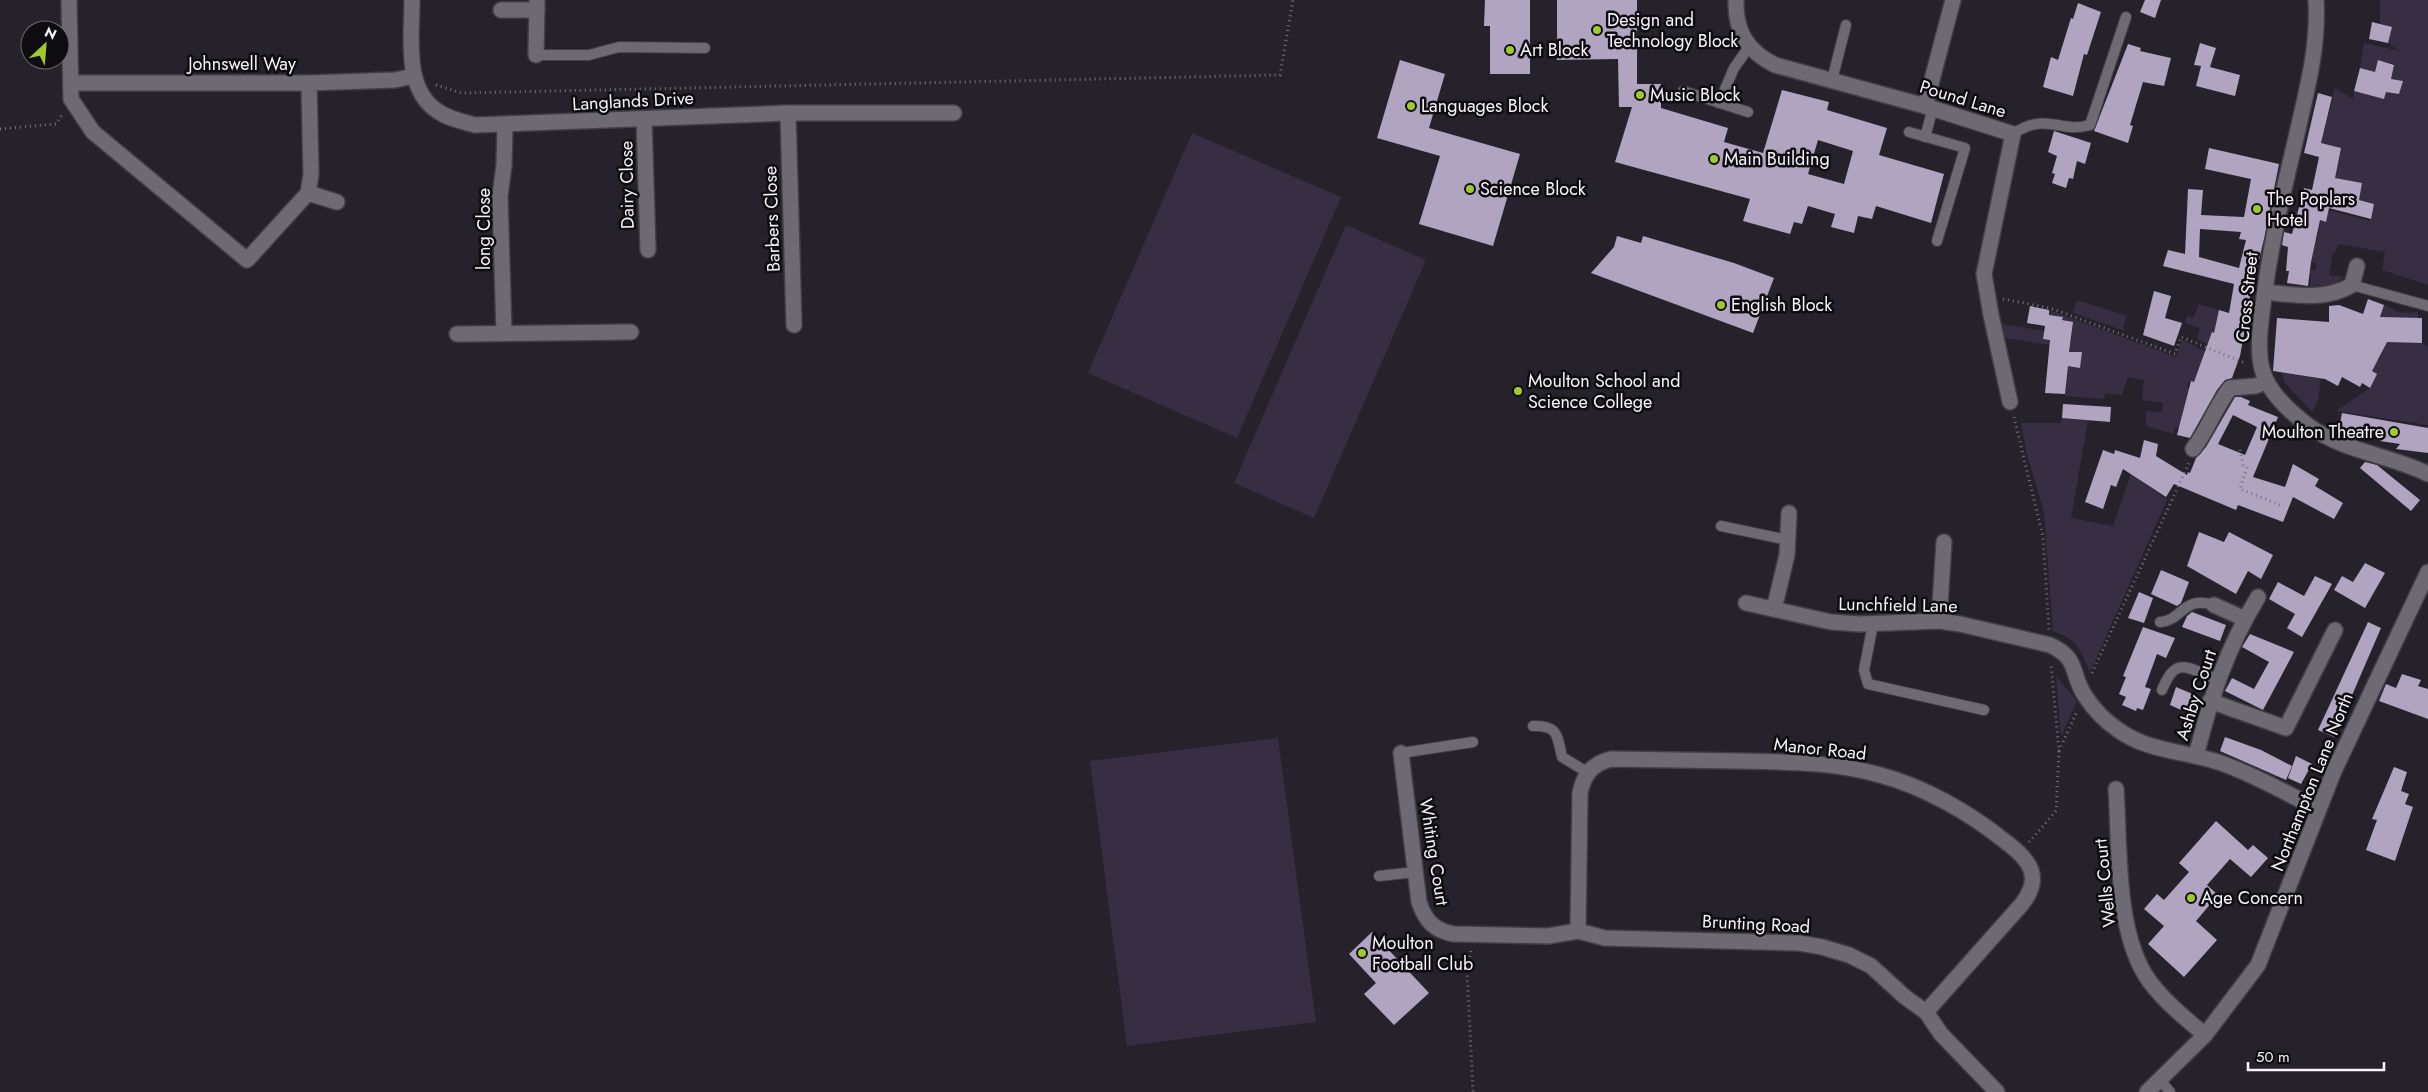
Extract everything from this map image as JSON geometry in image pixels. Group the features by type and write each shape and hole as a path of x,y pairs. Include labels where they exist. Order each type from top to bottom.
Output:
{"street":[{"path":"69,0 71,99 93,132 247,260 308,192 311,175 309,83"},
{"name":"Langlands Drive","path":"412,0 414,76 422,98 439,113 475,126 788,113 954,113"},
{"name":"Pound Lane","path":"1736,0 1739,29 1749,47 1760,57 1775,65 1929,107 2013,134 1984,274 2010,402"},
{"path":"1929,107 1953,0"},
{"name":"Cross Street","path":"2264,376 2260,335 2265,292 2279,207 2315,48 2316,0"},
{"path":"500,10 537,5 536,54"},
{"name":"Johnswell Way","path":"70,84 309,83 395,80 414,76"},
{"name":"Barbers Close","path":"788,113 794,325"},
{"name":"Dairy Close","path":"644,119 648,250"},
{"name":"long Close","path":"504,333 500,196 504,165 505,126"},
{"path":"308,192 337,202"},
{"path":"2265,292 2315,296 2331,295 2352,285 2357,266"},
{"path":"457,334 631,332"},
{"path":"2193,449 2206,434 2222,399 2230,388 2255,386 2264,376 2296,415 2320,433 2346,446 2428,474"},
{"path":"1774,609 1788,540 1789,513"},
{"path":"1939,621 1944,542"},
{"name":"Northampton Lane North","path":"2147,1092 2165,1086 2258,965 2318,809 2361,712 2428,572"},
{"name":"Ashby Court","path":"2196,756 2217,679 2245,619 2258,597"},
{"name":"Lunchfield Lane","path":"1746,603 1831,622 1873,624 1939,621 1960,624 2050,645 2062,651 2070,658 2085,695 2116,729 2146,745 2196,756 2247,773 2318,809"},
{"path":"2214,605 2245,619"},
{"path":"2210,701 2286,728 2335,630"},
{"name":"Whiting Court","path":"1401,753 1419,902 1423,915 1432,926 1444,932 1475,934 1548,936 1578,931"},
{"name":"Manor Road","path":"1587,772 1602,762 1611,759 1826,764 1857,769 1908,784 1995,832 2028,862 2032,874 2032,886 2028,896 1926,1012"},
{"path":"1578,931 1580,793 1587,772"},
{"name":"Wells Court","path":"2116,789 2126,924 2137,956 2149,981 2169,1004 2205,1035"},
{"name":"Brunting Road","path":"1578,931 1604,938 1799,943 1849,955 1871,966 1905,998 1926,1012 1942,1034 1997,1092"}],"lane":[{"path":"2013,134 2027,125 2037,123 2090,125 2126,17"},
{"path":"1832,80 1846,25"},
{"path":"536,54 590,55 619,47 704,48"},
{"path":"1719,103 1734,68 1749,47"},
{"path":"1683,91 1748,112"},
{"path":"1925,137 1929,107"},
{"path":"1909,132 1965,148 1937,241"},
{"path":"2352,285 2428,306"},
{"path":"1721,526 1788,540"},
{"path":"2160,622 2167,622 2188,605 2204,602 2214,605"},
{"path":"1873,624 1864,670 1868,684 1984,710"},
{"path":"2162,690 2171,671 2176,668 2188,668 2217,679"},
{"path":"1533,726 1548,726 1555,730 1562,757 1587,772"},
{"path":"1401,753 1473,742"},
{"path":"1378,876 1415,872"}],"path":[{"path":"462,93 1280,75 1293,0"},
{"path":"0,129 56,124"},
{"path":"1988,296 2050,308 2175,354 2181,337 2264,376"},
{"path":"2010,402 2043,536 2059,752 2056,811 2020,853"},
{"path":"2059,752 2090,686 2091,674 2187,469 2193,449"},
{"path":"2240,450 2244,465 2247,467 2240,489 2280,505"},
{"path":"1473,1092 1467,968 1475,934"}],"shaded area":[{"path":"2380,0 2428,0 2428,285 2382,270 2385,252 2338,244 2336,252 2333,252 2329,275 2343,277 2336,284 2310,286 2311,274 2307,274 2307,270 2316,270 2316,263 2310,262 2306,238 2317,240 2320,220 2326,222 2328,210 2370,221 2374,204 2340,195 2341,180 2323,174 2341,148 2307,139 2309,129 2324,132 2335,88 2353,99 2354,91 2384,99 2386,92 2399,94 2403,81 2391,79 2394,64 2378,60 2375,72 2360,68 2364,43 2400,51 2388,43 2391,27 2380,24"},
{"path":"1192,133 1341,197 1237,438 1088,373"},
{"path":"1346,225 1426,260 1314,518 1234,483"},
{"path":"2077,300 2127,316 2123,328 2125,331 2073,313"},
{"path":"2199,304 2219,310 2214,347 2197,339 2200,328 2185,323 2187,316 2193,318"},
{"path":"2384,305 2401,313 2418,312 2418,318 2399,342 2422,343 2428,348 2428,425 2336,411 2370,388 2361,365 2366,354 2378,360 2382,353 2370,346 2274,357 2276,333 2289,334 2355,325 2359,312 2380,318"},
{"path":"2049,310 2176,357 2182,340 2205,351 2196,383 2189,381 2187,387 2202,394 2187,395 2186,400 2190,400 2188,430 2175,427 2173,434 2146,426 2146,411 2162,412 2163,403 2142,400 2144,380 2128,377 2122,395 2105,393 2104,399 2065,396 2068,366 2080,367 2082,352 2069,352 2070,348 2004,338 2001,324 2044,331 2043,339 2071,343 2073,323 2062,320 2063,317 2049,315"},
{"path":"2281,372 2321,378 2318,400 2312,412 2285,383"},
{"path":"2062,418 2088,420 2071,518 2113,526 2131,474 2167,500 2090,672 2077,646 2062,634 2053,631 2044,512 2026,451 2021,423 2060,423"},
{"path":"2056,676 2077,701 2061,737"},
{"path":"1278,738 1316,1022 1127,1046 1090,761"}],"building":[{"name":"Art Block","path":"1485,0 1530,0 1530,74 1490,74 1490,26 1484,26"},
{"name":"Main Building","path":"1557,0 1637,0 1637,84 1661,84 1661,108 1728,128 1724,142 1763,153 1782,90 1829,102 1827,110 1887,128 1879,155 1944,174 1931,223 1876,206 1872,219 1858,216 1854,233 1831,227 1835,214 1808,206 1802,224 1794,222 1790,234 1743,221 1750,199 1615,162 1632,107 1619,107 1618,59 1557,60","holes":["1818,140 1853,151 1844,184 1808,174"]},
{"path":"2145,0 2161,0 2155,18 2140,12"},
{"path":"2078,3 2101,12 2087,55 2084,54 2073,96 2043,87 2051,57 2058,60 2071,18 2073,19"},
{"path":"2372,22 2392,27 2388,43 2369,39"},
{"path":"2200,43 2216,48 2210,67 2240,75 2235,96 2196,86 2201,66 2194,65"},
{"path":"2128,44 2141,48 2140,51 2171,58 2164,86 2143,82 2130,125 2133,126 2128,143 2094,131"},
{"name":"Science Block","path":"1400,60 1445,74 1429,128 1520,154 1493,246 1419,224 1440,156 1377,138"},
{"path":"2378,60 2394,65 2391,79 2403,81 2399,94 2386,92 2384,99 2354,91 2360,68 2375,72"},
{"path":"2318,93 2332,97 2321,143 2341,148 2335,178 2362,183 2359,200 2374,204 2371,219 2329,208 2326,222 2320,220 2308,286 2287,283 2289,271 2286,271 2288,247 2282,245 2284,232 2292,234 2304,188 2312,190 2319,157 2304,153"},
{"path":"2054,131 2091,143 2085,164 2077,161 2073,179 2069,178 2066,188 2052,183 2055,174 2052,173 2057,156 2048,152"},
{"path":"2209,148 2279,164 2264,239 2245,318 2247,318 2240,356 2232,378 2225,380 2217,390 2190,438 2177,435 2191,381 2194,382 2212,332 2214,333 2219,310 2229,313 2234,284 2163,266 2168,250 2185,254 2188,189 2203,190 2201,215 2244,217 2251,179 2205,169","holes":["2200,229 2241,232 2239,239 2246,240 2239,268 2199,257"]},
{"name":"English Block","path":"1617,236 1641,243 1643,236 1734,263 1774,278 1753,333 1591,273 1614,247"},
{"path":"2154,291 2171,296 2165,318 2182,323 2174,346 2143,335"},
{"path":"2368,299 2384,305 2380,317 2422,318 2422,343 2387,342 2372,371 2377,374 2370,388 2362,383 2360,387 2342,377 2338,386 2325,379 2273,371 2277,318 2329,322 2329,306 2339,305 2363,314"},
{"path":"2030,306 2049,310 2049,315 2063,317 2062,320 2073,322 2069,352 2082,352 2080,368 2068,366 2065,394 2045,393 2050,340 2043,339 2045,326 2027,323"},
{"path":"2235,397 2241,397 2250,401 2248,405 2278,417 2253,477 2285,487 2293,464 2319,479 2315,486 2343,503 2334,519 2293,497 2283,522 2238,505 2236,510 2174,484 2166,497 2123,469 2116,487 2111,485 2103,509 2085,502 2103,450 2114,454 2115,450 2140,458 2144,440 2158,444 2156,456 2187,475 2188,472 2190,473 2196,458 2206,447","holes":["2233,415 2257,427 2245,455 2218,444"]},
{"path":"2063,404 2111,407 2110,422 2062,418"},
{"name":"Moulton Theatre","path":"2342,413 2428,428 2428,453 2396,449 2400,444 2380,441 2381,435 2339,428"},
{"path":"2365,462 2377,465 2420,500 2411,511 2360,468"},
{"path":"2199,532 2224,542 2229,532 2273,555 2261,579 2248,571 2236,594 2187,566"},
{"path":"2365,563 2385,573 2365,608 2334,590 2342,576 2353,582"},
{"path":"2161,570 2189,582 2181,603 2177,606 2151,594"},
{"path":"2315,576 2332,584 2302,637 2287,628 2295,614 2269,599 2278,582 2304,596"},
{"path":"2139,592 2153,598 2144,623 2128,618"},
{"path":"2192,612 2226,625 2220,641 2182,627 2187,616"},
{"path":"2368,622 2381,628 2334,737 2318,730"},
{"path":"2143,627 2175,638 2166,658 2157,654 2145,687 2151,689 2143,710 2137,708 2136,711 2122,705 2126,697 2119,694 2126,677 2123,676"},
{"path":"2250,634 2294,652 2263,710 2225,691 2232,678 2254,689 2269,662 2242,647"},
{"path":"2402,674 2421,680 2418,686 2428,689 2428,719 2379,701 2386,684 2396,688"},
{"path":"2176,687 2195,695 2190,714 2170,705"},
{"path":"2225,737 2261,750 2292,766 2286,780 2220,751"},
{"path":"2296,756 2312,764 2301,784 2288,778"},
{"path":"2394,767 2407,772 2401,791 2409,794 2405,804 2413,807 2395,861 2366,850 2377,820 2372,819"},
{"name":"Age Concern","path":"2216,821 2248,850 2253,845 2268,858 2251,877 2230,859 2207,885 2218,895 2196,921 2217,940 2184,977 2148,944 2164,926 2144,909 2157,894 2164,900 2189,872 2179,863"},
{"path":"1372,932 1429,993 1394,1025 1364,994 1376,983 1349,954"}],"place":[{"name":"Design and Technology Block","path":"1597,30"},
{"name":"Art Block","path":"1510,50"},
{"name":"Music Block","path":"1640,95"},
{"name":"Languages Block","path":"1411,106"},
{"name":"Main Building","path":"1714,159"},
{"name":"Science Block","path":"1470,189"},
{"name":"The Poplars Hotel","path":"2257,209"},
{"name":"English Block","path":"1721,305"},
{"name":"Moulton School and Science College","path":"1518,391"},
{"name":"Moulton Theatre","path":"2394,432"},
{"name":"Age Concern","path":"2191,898"},
{"name":"Moulton Football Club","path":"1362,953"}]}
